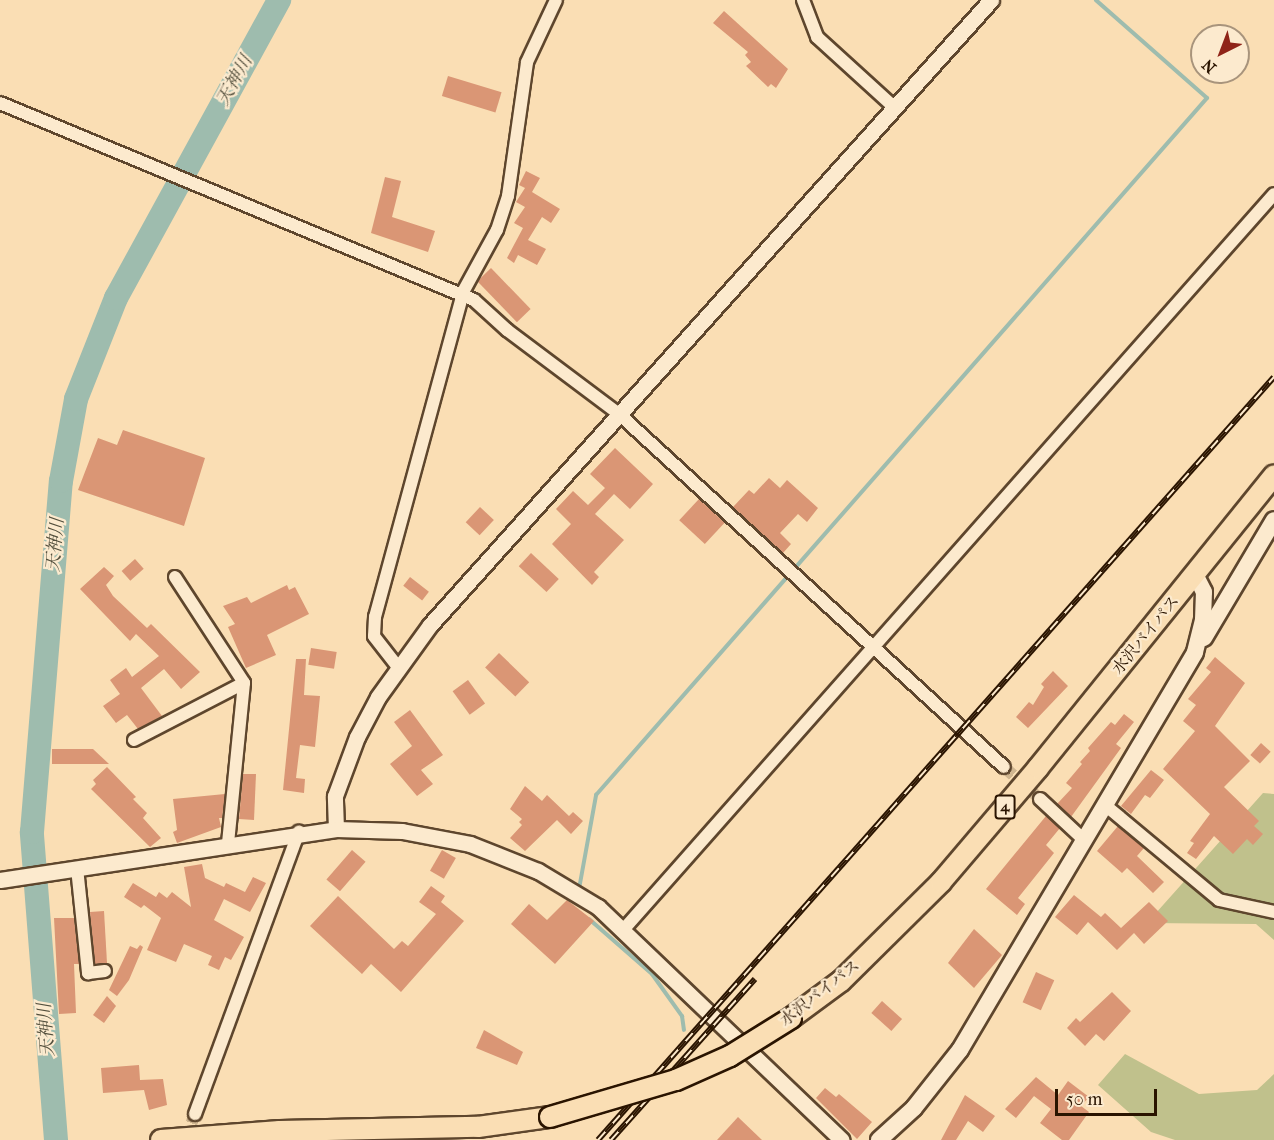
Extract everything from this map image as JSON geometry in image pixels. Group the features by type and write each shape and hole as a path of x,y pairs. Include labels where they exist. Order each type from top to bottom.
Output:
{"highway":[{"name":"水沢バイパス","path":"161,1140 280,1131 478,1127 550,1117 676,1080 730,1056 791,1018 841,981 941,882 1274,475"}],"main road":[{"path":"879,1140 914,1108 960,1050 1274,520"},
{"path":"1195,574 1204,592 1203,620 1195,652"}],"street":[{"path":"398,667 374,636 375,617 463,292 497,230 508,196 520,89 527,62 556,0"},
{"path":"803,0 817,37 894,107"},
{"path":"336,829 335,796 339,779 373,707 398,667 430,625 991,0"},
{"path":"0,103 463,292 619,414 1004,767"},
{"path":"624,929 1274,194"},
{"path":"175,577 244,683 228,843"},
{"path":"135,740 244,683"},
{"path":"1040,799 1084,840"},
{"path":"1105,805 1219,900 1274,912"},
{"path":"0,880 299,832 336,829 402,831 470,844 538,871 574,891 624,929 842,1140"},
{"path":"195,1114 299,832"},
{"path":"77,868 88,973 105,971"}],"green space":[{"path":"1263,793 1274,794 1274,940 1256,924 1147,923"},
{"path":"1125,1054 1199,1094 1257,1090 1274,1074 1274,1140 1175,1140 1151,1132 1098,1085"}],"building":[{"path":"724,11 788,69 776,88 771,84 768,87 746,66 751,62 745,55 748,52 713,23"},
{"path":"448,76 502,92 495,112 442,96"},
{"path":"526,171 540,178 532,192 560,209 551,223 542,217 528,240 546,249 537,265 518,255 514,263 507,258 523,228 514,223 525,207 516,202 525,188 519,185"},
{"path":"385,177 401,181 392,217 435,231 428,252 371,233"},
{"path":"491,268 531,309 517,322 477,281"},
{"path":"123,430 205,458 184,526 78,490 98,438 117,445"},
{"path":"615,448 653,484 630,509 614,494 595,514 624,540 594,572 599,577 592,585 552,544 571,524 556,509 573,491 588,505 605,488 590,474"},
{"path":"769,478 780,488 787,480 818,508 807,522 798,514 780,533 791,544 783,553 733,507 749,490 754,494"},
{"path":"699,499 725,523 705,544 679,520"},
{"path":"480,507 494,520 480,535 466,522"},
{"path":"531,553 559,579 547,592 519,566"},
{"path":"135,559 144,569 130,581 122,571"},
{"path":"104,567 114,576 106,585 113,596 147,628 151,624 200,672 181,689 164,669 141,688 162,716 138,729 127,715 116,723 103,706 120,694 110,680 126,668 132,677 159,656 136,634 130,641 80,589"},
{"path":"410,577 429,592 422,600 403,586"},
{"path":"287,585 289,590 295,587 309,614 267,635 276,655 246,668 228,627 235,624 223,606 247,597 251,603"},
{"path":"311,648 337,652 334,669 308,665"},
{"path":"499,653 529,682 515,697 485,667"},
{"path":"1215,657 1245,683 1215,726 1250,761 1224,787 1259,821 1254,826 1263,834 1253,845 1247,839 1233,854 1214,836 1196,859 1187,853 1194,843 1190,841 1210,814 1163,769 1195,731 1183,721 1196,705 1188,699 1211,672 1206,668"},
{"path":"296,659 306,659 304,695 320,696 315,747 300,745 296,778 305,779 304,793 283,790"},
{"path":"1053,671 1068,686 1028,728 1016,717 1029,702 1033,705 1044,687 1041,684"},
{"path":"468,680 485,703 470,715 453,691"},
{"path":"410,710 443,755 421,770 433,784 417,796 390,764 412,746 394,722"},
{"path":"1124,714 1134,722 1116,744 1121,748 1071,817 1057,804 1072,788 1066,783 1082,764 1080,762 1090,751 1088,748 1111,722 1115,725"},
{"path":"1261,743 1271,752 1260,764 1250,755"},
{"path":"52,749 93,749 109,764 52,764"},
{"path":"107,767 136,797 133,799 147,813 143,818 161,838 150,847 91,789 96,784 93,780"},
{"path":"1151,770 1164,780 1150,798 1145,795 1131,814 1121,806"},
{"path":"243,774 256,774 254,820 239,819"},
{"path":"525,786 542,801 547,795 569,816 573,812 583,821 571,834 557,820 525,851 510,838 522,825 519,822 522,819 510,809"},
{"path":"225,794 222,818 219,818 221,827 177,843 173,832 177,830 173,799"},
{"path":"1046,816 1060,828 1046,845 1054,853 1018,898 1025,904 1017,915 986,889"},
{"path":"1118,826 1144,848 1137,856 1164,882 1153,893 1127,868 1122,873 1097,851"},
{"path":"352,850 366,862 340,891 326,879"},
{"path":"442,850 456,858 444,879 430,871"},
{"path":"202,864 205,878 224,887 226,883 245,892 253,877 266,883 250,912 224,899 214,920 244,937 231,960 225,957 219,970 208,965 212,956 184,944 176,962 147,950 161,918 144,905 141,908 124,897 133,883 156,897 159,892 167,898 172,892 191,907 184,867"},
{"path":"431,886 445,896 441,902 464,921 401,992 371,964 362,974 310,926 338,896 394,949 402,941 408,946 436,914 419,902"},
{"path":"1074,895 1101,917 1105,913 1121,928 1149,902 1168,921 1144,944 1134,933 1117,950 1088,922 1077,935 1055,917"},
{"path":"567,900 594,921 555,964 511,924 529,904 547,920"},
{"path":"104,911 107,963 95,964 90,912"},
{"path":"54,918 74,918 79,964 74,964 76,1013 59,1014"},
{"path":"974,929 1002,955 974,988 948,963"},
{"path":"140,945 143,947 129,980 117,996 109,990 130,946 137,949"},
{"path":"1036,972 1054,980 1041,1010 1023,1002"},
{"path":"1112,992 1131,1011 1104,1041 1096,1034 1085,1046 1067,1028 1076,1018 1080,1022"},
{"path":"107,996 116,1006 104,1023 93,1015"},
{"path":"882,1001 902,1019 891,1031 871,1013"},
{"path":"484,1030 523,1052 517,1065 476,1048"},
{"path":"139,1065 140,1080 163,1079 167,1105 149,1110 144,1090 103,1093 101,1068"},
{"path":"1036,1077 1058,1095 1068,1081 1089,1097 1081,1106 1089,1112 1069,1140 1062,1140 1040,1123 1051,1109 1034,1096 1016,1118 1005,1109"},
{"path":"825,1088 836,1097 839,1094 872,1122 857,1139 816,1098"},
{"path":"965,1095 995,1116 983,1132 968,1121 956,1140 941,1140"},
{"path":"738,1117 762,1140 717,1140"}],"waterway":[{"name":"天神川","path":"56,1140 32,832 61,481 76,399 116,298 279,0"},
{"path":"579,889 596,795 1207,98 1096,0"},
{"path":"589,919 652,974 682,1016 684,1030"}],"tunnel":[{"path":"1004,767 1040,799"},
{"path":"185,1140 195,1114"}],"railway":[{"path":"598,1140 1274,377"},
{"path":"611,1140 755,979"}]}
